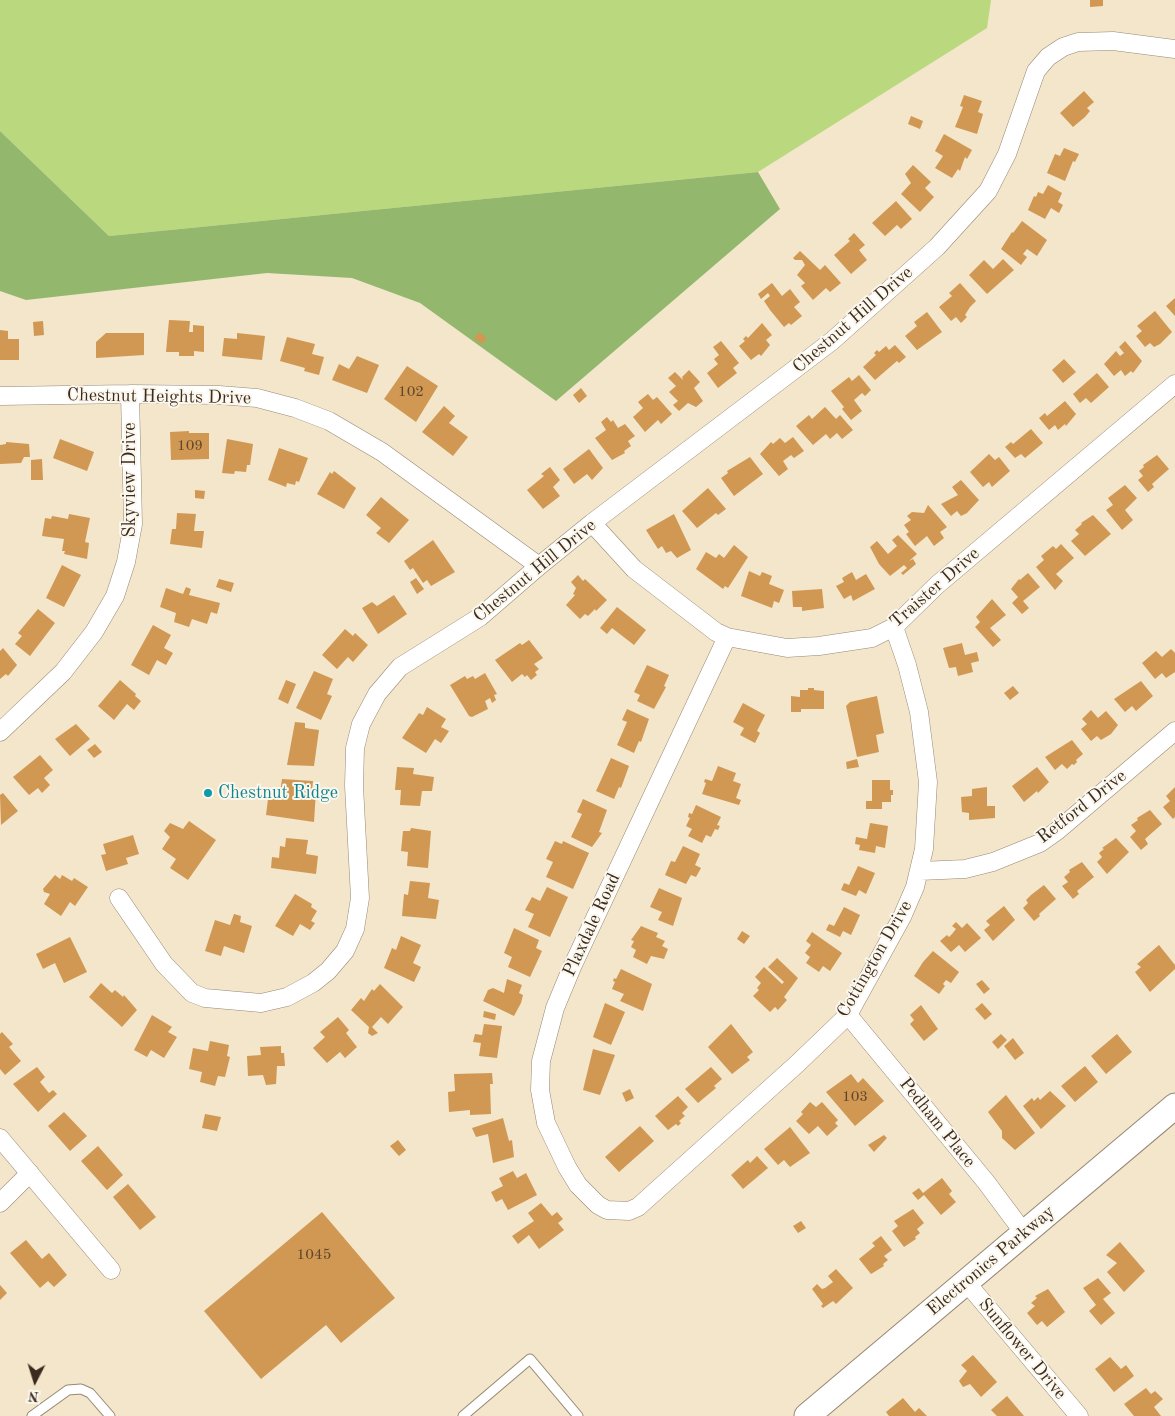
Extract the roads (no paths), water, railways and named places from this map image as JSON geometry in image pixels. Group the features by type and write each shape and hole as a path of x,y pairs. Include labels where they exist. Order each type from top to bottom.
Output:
{"main road":[{"name":"Electronics Parkway","path":"807,1416 1175,1106"}],"street":[{"name":"Chestnut Hill Drive","path":"119,898 164,964 192,993 205,998 261,1003 287,997 313,983 328,971 345,951 355,929 360,898 354,786 355,748 361,724 377,694 400,666 480,617 592,523 832,341 948,236 988,191 1007,154 1036,71 1048,57 1063,47 1078,42 1113,41 1175,49"},
{"name":"Traister Drive","path":"592,523 634,569 716,632 727,637 787,648 819,646 872,638 894,626 937,585 1175,384"},
{"name":"Skyview Drive","path":"0,732 63,672 94,632 114,596 126,562 133,524 130,394"},
{"name":"Chestnut Heights Drive","path":"0,396 219,395 257,398 295,408 329,422 382,452 539,566"},
{"name":"Cottington Drive","path":"607,1210 629,1211 638,1207 797,1064 848,1015 902,917 920,870 924,850 928,782 919,712 908,665 894,626"},
{"name":"Plaxdale Road","path":"607,1210 598,1205 578,1185 566,1167 546,1123 540,1090 541,1060 555,1008 572,967 727,637"},
{"name":"Retford Drive","path":"920,870 964,869 993,862 1040,843 1057,831 1175,731"},
{"name":"Pedham Place","path":"848,1015 986,1182 1024,1233"},
{"path":"0,1138 111,1270"},
{"path":"0,1203 30,1173"},
{"name":"Sunflower Drive","path":"966,1282 1079,1416"}],"lane":[{"path":"463,1416 530,1359 578,1416"},
{"path":"32,1416 68,1390 81,1388 90,1393 110,1416"}],"place":[{"name":"Chestnut Ridge","path":"208,793"}]}
